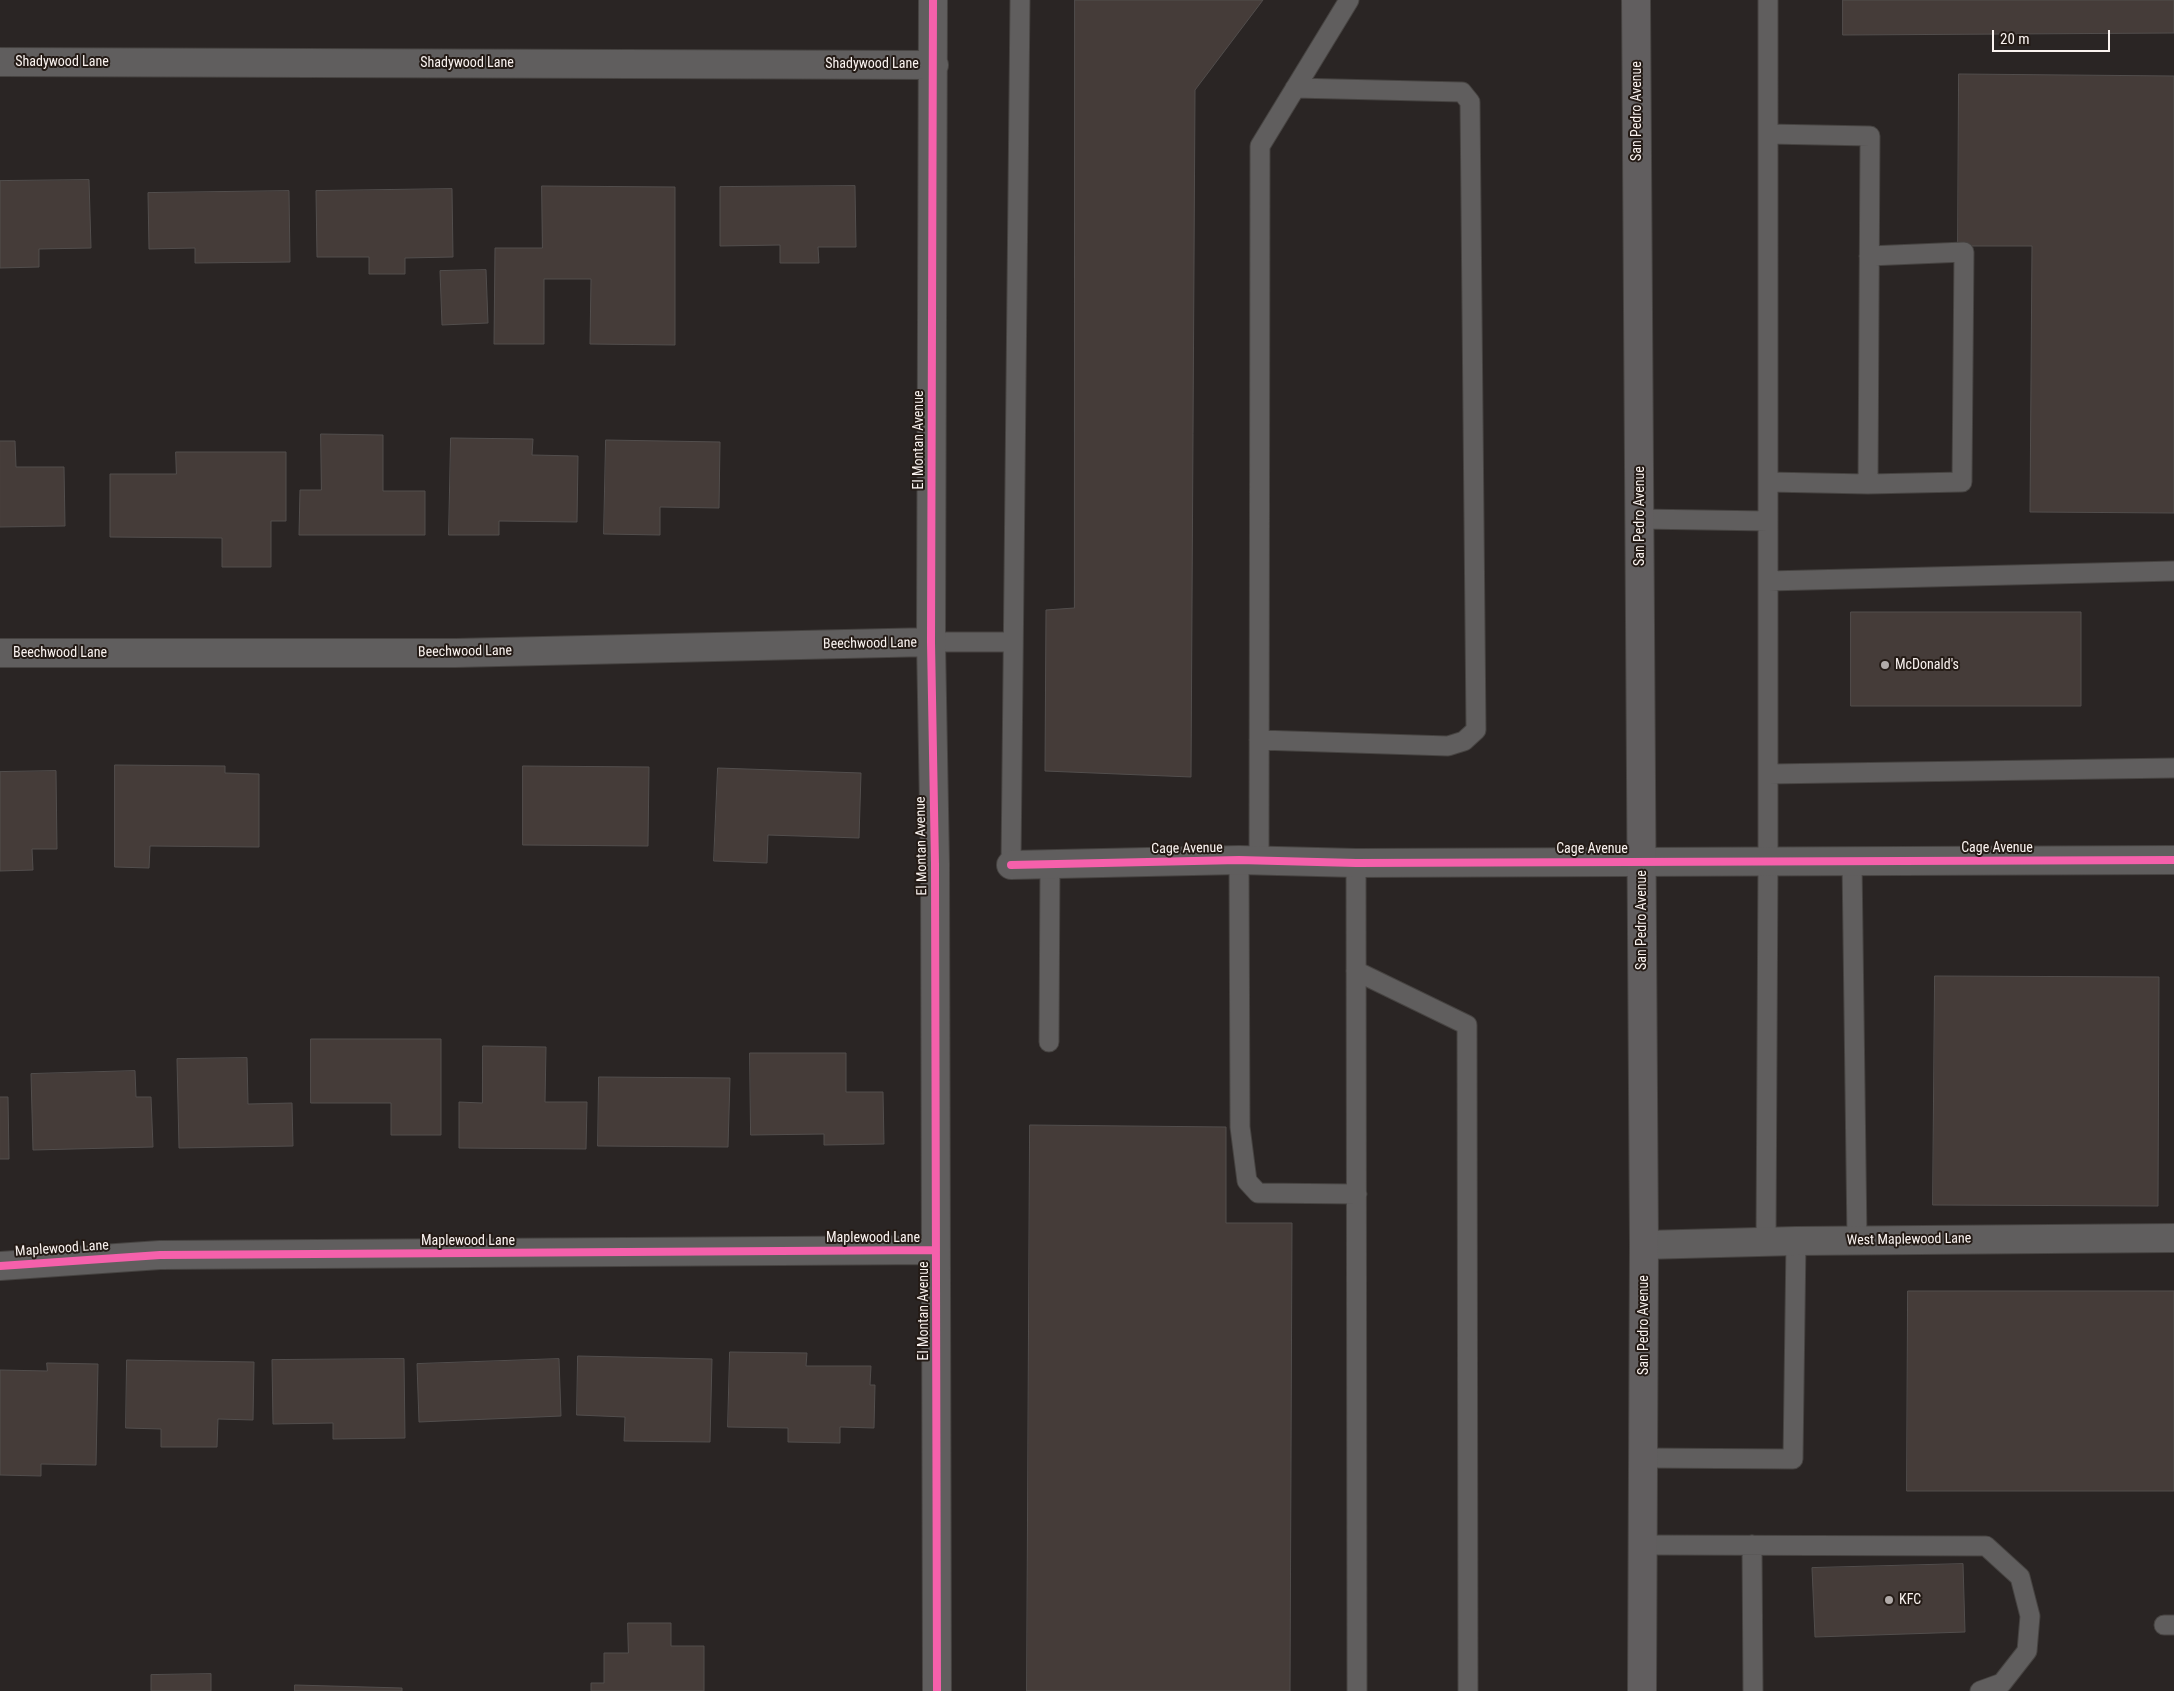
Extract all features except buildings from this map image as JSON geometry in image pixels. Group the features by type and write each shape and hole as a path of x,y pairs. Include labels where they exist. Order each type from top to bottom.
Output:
{"main road":[{"name":"San Pedro Avenue","path":"1636,0 1644,1245 1642,1691"}],"street":[{"name":"El Montan Avenue","path":"934,0 931,642 935,874 937,1691"},
{"name":"Shadywood Lane","path":"0,62 934,65"},
{"name":"Beechwood Lane","path":"0,653 446,653 931,642"},
{"name":"Cage Avenue","path":"1011,864 1250,860 1356,863 2174,860"},
{"name":"West Maplewood Lane","path":"1644,1245 1857,1240 2174,1238"},
{"name":"Maplewood Lane","path":"0,1266 160,1255 936,1250"}],"lane":[{"path":"1011,864 1020,0"},
{"path":"1349,0 1260,146 1260,740 1250,860 1240,1127 1247,1182 1258,1193 1357,1194"},
{"path":"1766,1242 1768,0"},
{"path":"1260,740 1448,746 1464,741 1476,730 1470,102 1462,92 1296,88"},
{"path":"1768,134 1870,136 1868,484"},
{"path":"1768,482 1868,484 1962,482 1964,252 1869,256"},
{"path":"1640,520 1768,522"},
{"path":"1768,581 2174,571"},
{"path":"931,642 1013,642"},
{"path":"1768,774 2174,768"},
{"path":"1852,861 1857,1240"},
{"path":"1356,863 1357,1691"},
{"path":"1048,1042 1050,864"},
{"path":"1356,971 1467,1025 1468,1691"},
{"path":"1643,1458 1793,1459 1796,1241"},
{"path":"1642,1546 1986,1546 2020,1577 2030,1616 2027,1651 2002,1683 1980,1691"},
{"path":"1752,1546 1753,1691"}],"cycle path":[{"path":"933,0 931,642 935,864 937,1691"},
{"path":"1011,865 1239,860 1356,863 2174,860"},
{"path":"0,1266 160,1255 936,1250"}],"place":[{"name":"McDonald's","path":"1885,665"},
{"name":"KFC","path":"1889,1600"}]}
